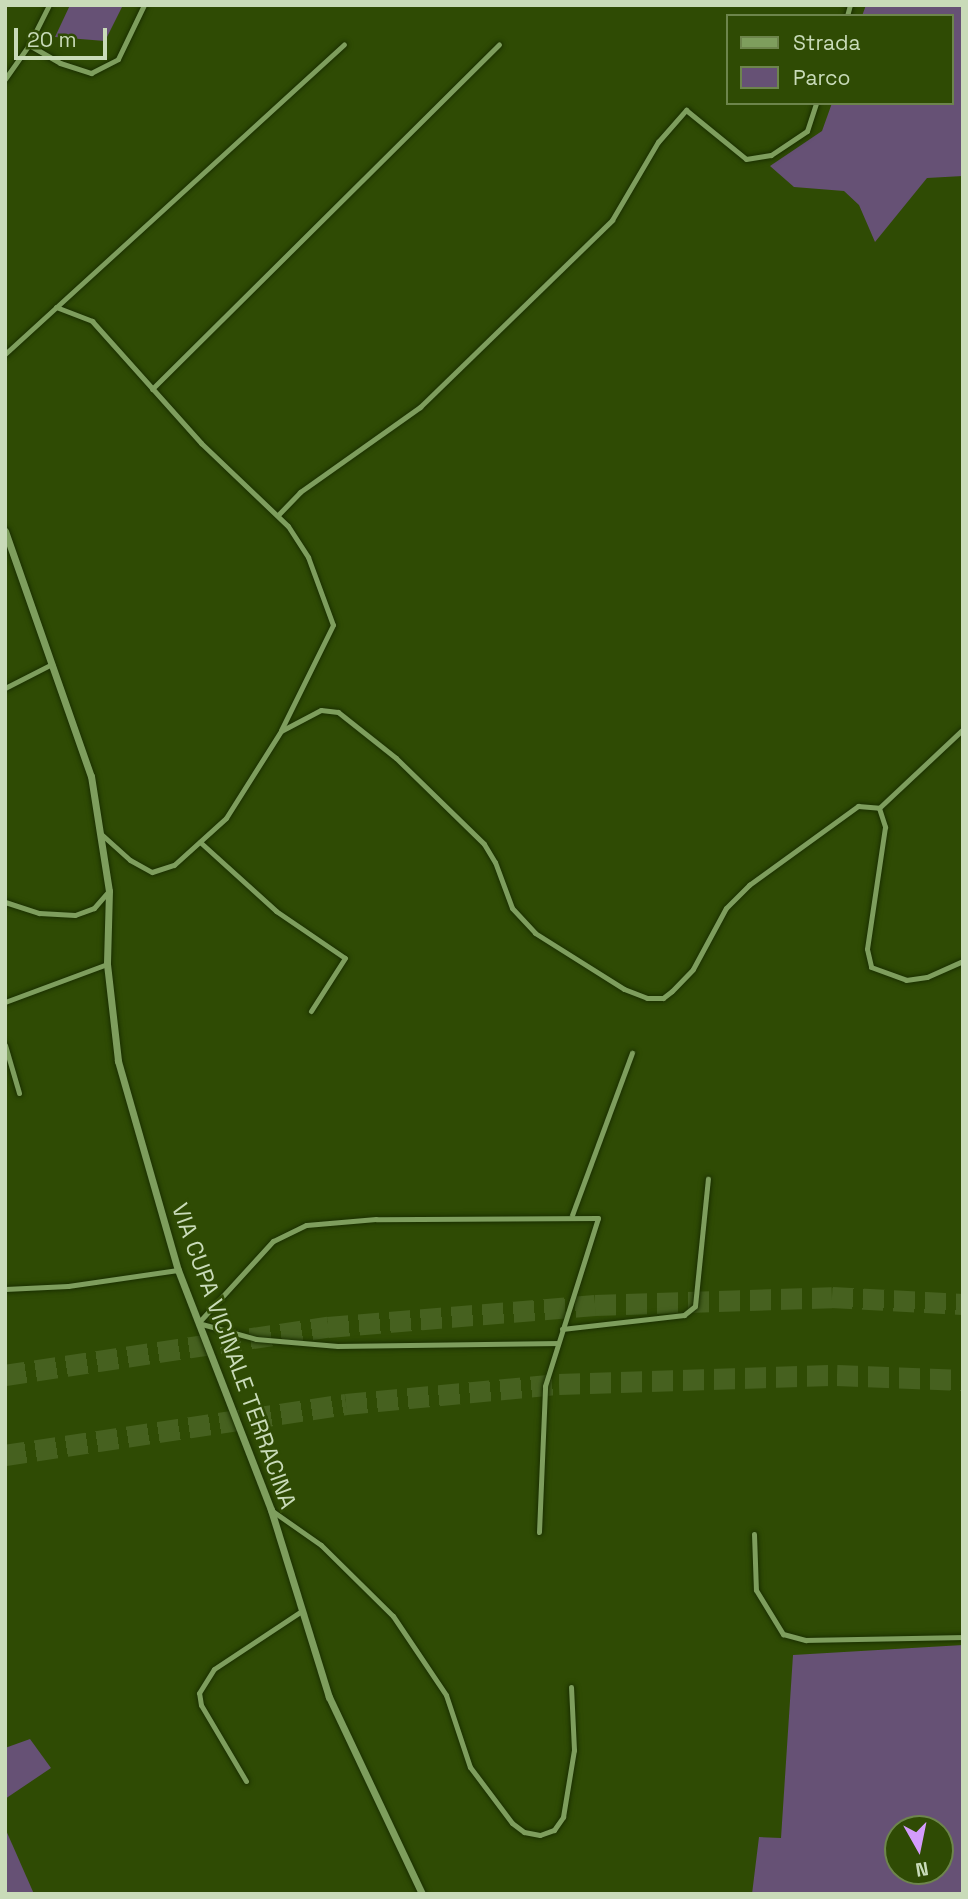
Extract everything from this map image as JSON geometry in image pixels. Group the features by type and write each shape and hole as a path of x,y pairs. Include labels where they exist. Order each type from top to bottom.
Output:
{"street":[{"name":"VIA CUPA VICINALE TERRACINA","path":"5,531 91,776 109,891 107,964 118,1061 178,1270 271,1510 300,1612 329,1697 422,1894"}],"lane":[{"path":"5,79 29,45 49,5"},
{"path":"29,45 60,63 91,73 118,59 144,5"},
{"path":"5,354 344,44"},
{"path":"152,389 499,45"},
{"path":"278,515 300,492 420,407 612,220 658,142 686,110 746,159 771,155 807,131 815,105"},
{"path":"56,307 92,321 152,389 278,515 308,556 333,625 281,731 226,818 200,842 174,864 152,872 130,860 100,834"},
{"path":"5,688 52,664"},
{"path":"281,731 321,710 338,712 396,758 484,844 495,862 512,908 535,933 592,971 647,998 663,998 692,969 726,908 749,885 858,806 879,808 963,729"},
{"path":"879,808 885,827 867,949 871,967 906,980 927,977 963,961"},
{"path":"200,842 276,911 345,958 311,1011"},
{"path":"5,902 39,912 75,915 94,908 109,891"},
{"path":"5,1002 107,964"},
{"path":"5,1045 19,1093"},
{"path":"572,1215 632,1053"},
{"path":"562,1329 684,1315 695,1306 708,1179"},
{"path":"539,1532 545,1386 598,1218 572,1215 376,1219 306,1225 273,1241 198,1323 256,1339 338,1346 557,1343"},
{"path":"5,1289 68,1286 178,1270"},
{"path":"271,1510 321,1545 393,1616 446,1695 470,1767 512,1823 524,1832 540,1835 554,1830 563,1817 574,1750 571,1687"},
{"path":"754,1534 756,1590 783,1634 806,1640 963,1637"},
{"path":"246,1781 201,1705 199,1693 214,1669 300,1612"}],"green space":[{"path":"70,5 123,5 105,41 55,37"},
{"path":"866,5 963,5 963,176 927,178 875,242 859,205 844,191 794,187 770,166 822,131 831,105 954,105 954,14 863,14"},
{"path":"963,1645 963,1894 752,1894 759,1837 781,1838 793,1655"},
{"path":"30,1739 51,1768 5,1799 5,1748"},
{"path":"5,1828 34,1894 5,1894"}],"tunnel":[{"path":"5,1375 328,1327 595,1305 832,1297 963,1304"},
{"path":"5,1455 346,1404 559,1384 837,1375 963,1380"}]}
